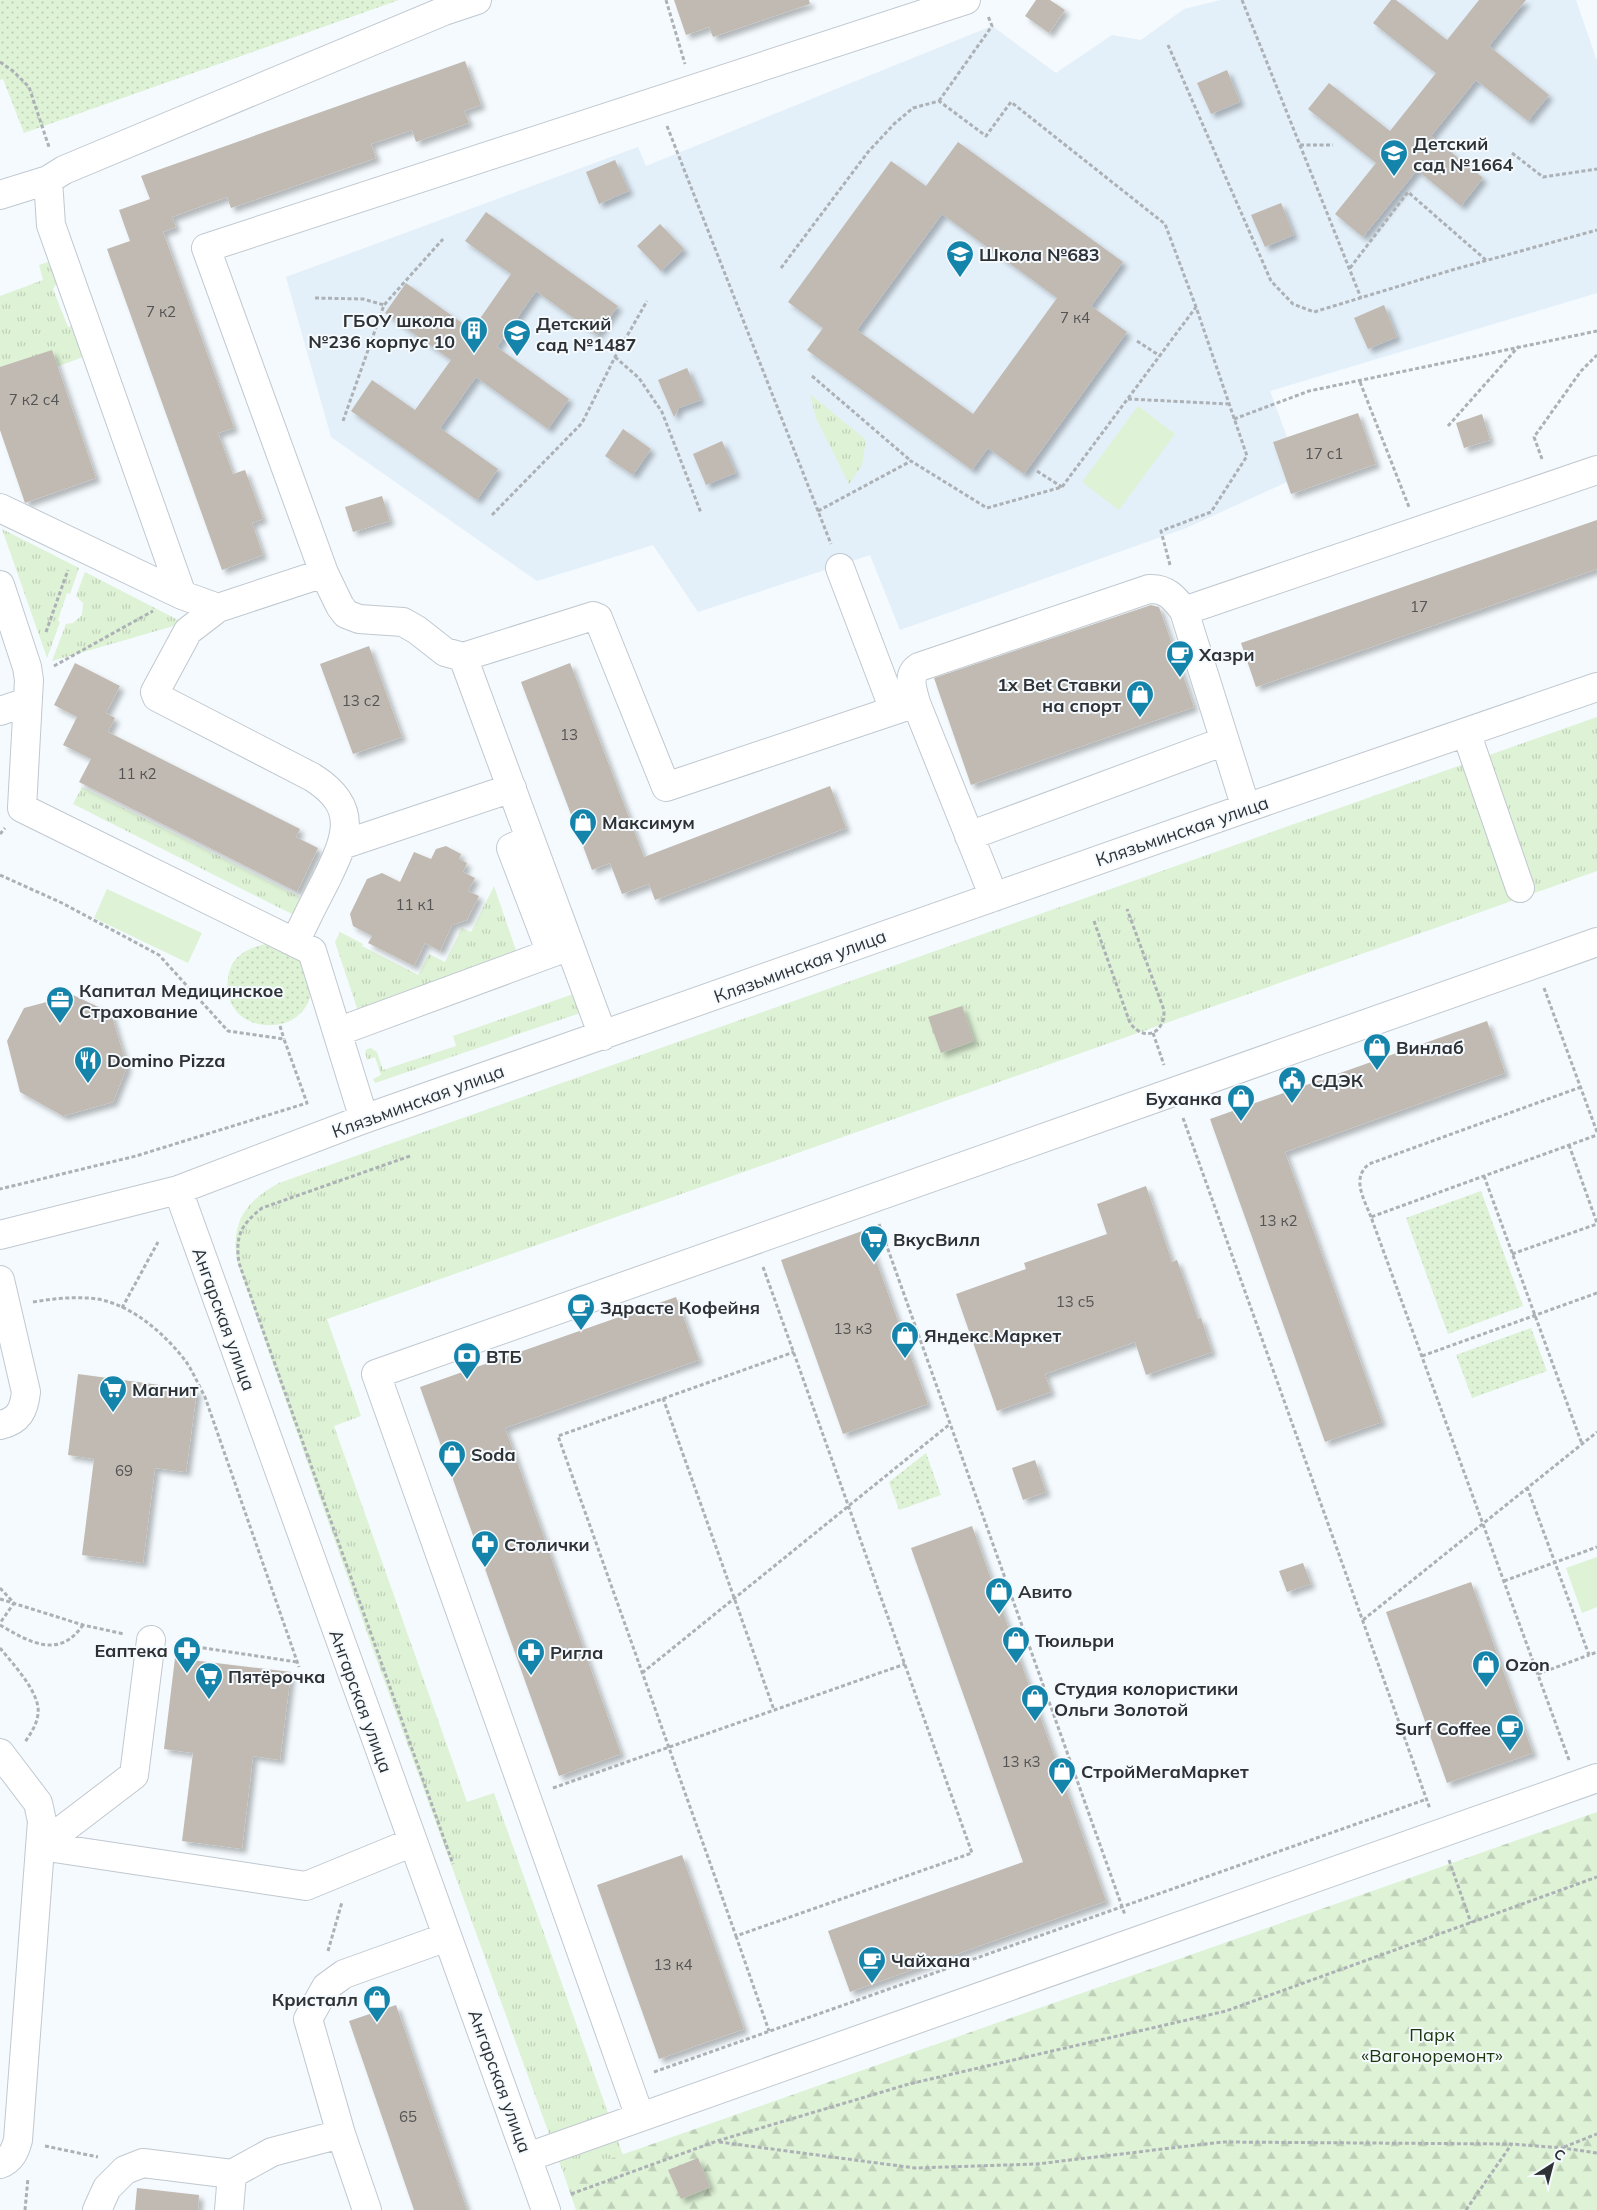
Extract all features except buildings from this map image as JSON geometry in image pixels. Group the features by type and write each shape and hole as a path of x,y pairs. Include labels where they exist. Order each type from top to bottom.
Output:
{"street":[{"path":"0,195 53,177 435,14 477,0"},
{"path":"905,706 666,787 598,618 594,616 463,657 445,652 417,630 403,622 359,619 346,614 340,606 324,573 206,248 692,88 975,4"},
{"path":"53,177 52,225 182,595"},
{"path":"1184,611 1597,470"},
{"path":"0,508 182,595 218,608"},
{"path":"840,568 905,706 970,836 994,897"},
{"path":"295,942 342,845 345,835 342,812 332,792 323,784 157,697 155,692 188,631 218,608 324,573"},
{"path":"0,585 27,667 28,691 22,808 312,951 364,1119"},
{"path":"905,706 912,673 919,667 1149,589 1158,588 1168,593 1184,611 1246,808"},
{"path":"463,657 530,839 560,949 603,1036"},
{"name":"Клязьминская улица","path":"0,1235 178,1190 364,1119 1246,808 1597,687"},
{"path":"0,711 28,691"},
{"path":"1466,732 1520,888"},
{"path":"970,836 1224,741"},
{"path":"342,845 512,788"},
{"path":"640,2117 376,1374 1597,942"},
{"path":"337,1032 560,949"},
{"name":"Ангарская улица","path":"178,1190 546,2210"},
{"path":"0,1280 26,1392 25,1405 19,1417 0,1425"},
{"path":"41,1846 134,1775 151,1640"},
{"path":"0,2164 6,2162 14,2153 18,2140 42,1821 38,1803 5,1759"},
{"path":"528,2157 1597,1778"},
{"path":"41,1846 306,1886 413,1842"},
{"path":"367,2210 341,2134 308,2019 326,1988 344,1974 447,1937"},
{"path":"97,2210 107,2188 124,2170 143,2163 232,2174 272,2152 341,2134"},
{"path":"228,2210 232,2174"}],"path":[{"path":"666,0 692,88"},
{"path":"1242,0 1361,298"},
{"path":"781,268 868,152 894,124 913,108 939,101 992,26 975,4"},
{"path":"1168,45 1271,281 1293,304 1314,312 1597,230"},
{"path":"0,62 13,70 29,87 53,177"},
{"path":"656,100 840,568"},
{"path":"939,101 986,136 1011,102 1165,224 1196,307 1247,456 1211,512 1161,531 1171,566"},
{"path":"1300,144 1333,145"},
{"path":"1512,153 1543,177 1597,169"},
{"path":"1349,269 1408,192 1487,261"},
{"path":"343,421 384,305 442,239"},
{"path":"315,298 363,299 384,305"},
{"path":"492,515 582,423 615,357 647,301"},
{"path":"812,376 911,461 987,508 1062,487 1196,307"},
{"path":"1234,419 1309,392 1597,331"},
{"path":"1137,341 1160,356"},
{"path":"1448,426 1519,346"},
{"path":"1552,485 1534,437 1582,371 1597,355"},
{"path":"615,357 639,378 662,412 701,513"},
{"path":"1360,382 1418,531"},
{"path":"1128,399 1230,404"},
{"path":"818,511 911,461"},
{"path":"1037,471 1062,487"},
{"path":"45,635 76,544"},
{"path":"28,691 182,595"},
{"path":"0,875 62,903 159,955 228,1031 284,1039"},
{"path":"1094,921 1130,1023 1143,1034 1153,1033 1160,1028 1164,1020 1164,1010 1128,909"},
{"path":"1371,1217 1597,1133 1549,999"},
{"path":"0,1189 136,1156 307,1103 280,1026"},
{"path":"1153,1033 1471,1923"},
{"path":"1563,1742 1371,1217 1360,1185 1359,1176 1362,1170 1369,1164 1581,1088"},
{"path":"1512,1254 1597,1223 1569,1145"},
{"path":"410,1156 262,1208 249,1219 241,1230 237,1251 239,1263 456,1872"},
{"path":"1484,1176 1582,1444"},
{"path":"870,1199 1135,1942"},
{"path":"736,1936 972,1852 754,1240"},
{"path":"122,1308 158,1242"},
{"path":"1422,1356 1597,1293"},
{"path":"6,1306 57,1298 89,1298 122,1308 144,1320 188,1364 205,1397 300,1667"},
{"path":"769,2031 558,1436 794,1352"},
{"path":"663,1398 774,1710"},
{"path":"642,1674 950,1424"},
{"path":"1363,1620 1597,1432"},
{"path":"1527,1487 1589,1655"},
{"path":"1504,1581 1597,1547"},
{"path":"0,1588 14,1603 0,1624 35,1644 50,1646 64,1642 77,1634 84,1625"},
{"path":"0,1648 27,1682 36,1700 39,1713 33,1730 5,1759"},
{"path":"1538,1674 1597,1652"},
{"path":"553,1788 905,1664"},
{"path":"654,2072 1427,1799"},
{"path":"327,1953 352,1868"},
{"path":"571,2194 717,2142 908,2084 1226,2012 1597,1877"},
{"path":"1563,2148 1597,2134"},
{"path":"18,2140 137,2165"},
{"path":"717,2142 915,2168 1037,2164 1222,2142 1511,2144 1597,2153"},
{"path":"1466,2210 1511,2144"},
{"path":"568,2188 573,2202"}],"shaded area":[{"path":"1221,0 1576,0 1597,61 1597,293 1270,391 1287,437 1273,442 1287,482 1186,528 900,630 870,555 698,612 653,545 537,581 331,437 286,277 638,147 646,166 992,26 1056,73 1112,35 1141,40 1184,9"}],"green space":[{"path":"0,0 399,0 24,133 3,79 0,80"},
{"path":"54,260 60,278 53,289 68,327 87,321 99,351 3,387 0,394 0,296 43,280 39,265"},
{"path":"810,394 866,440 862,465 849,484 816,418"},
{"path":"1138,406 1175,434 1119,510 1082,482"},
{"path":"2,529 79,568 70,594 67,593 58,620 60,622 47,658"},
{"path":"85,572 184,623 52,661 66,624 73,623 82,615 83,603 76,596"},
{"path":"1597,717 1597,871 327,1319 361,1416 334,1426 467,1802 494,1793 623,2155 564,2175 372,1647 237,1261 236,1235 243,1214 249,1205 279,1183"},
{"path":"82,787 308,901 300,918 73,804"},
{"path":"494,886 520,962 359,1014 335,942 340,932 363,944 362,946 418,975 429,954 445,962 462,928 471,932"},
{"path":"107,889 202,933 188,963 94,918"},
{"path":"268,943 305,963 311,981 309,1000 300,1014 285,1023 269,1025 252,1022 238,1013 229,999 228,978 233,963 237,958 247,950"},
{"path":"579,992 586,1011 375,1083 373,1079 381,1075 375,1057 367,1060 365,1052 367,1049 371,1048 377,1052 383,1070 456,1046 453,1036"},
{"path":"1481,1191 1523,1306 1448,1334 1406,1218"},
{"path":"1531,1328 1547,1371 1472,1398 1456,1355"},
{"path":"926,1453 941,1495 899,1510 889,1482"},
{"path":"1597,1557 1597,1607 1582,1613 1566,1568"},
{"name":"Парк «Вагоноремонт»","path":"1597,1812 1597,2210 576,2210 564,2175"}],"place":[{"name":"Детский сад №1664","path":"1394,177"},
{"name":"Школа №683","path":"960,278"},
{"name":"ГБОУ школа №236 корпус 10","path":"474,354"},
{"name":"Детский сад №1487","path":"517,357"},
{"name":"Хазри","path":"1180,678"},
{"name":"1x Bet Ставки на спорт","path":"1140,718"},
{"name":"Максимум","path":"583,846"},
{"name":"Капитал Медицинское Страхование","path":"60,1024"},
{"name":"Винлаб","path":"1377,1071"},
{"name":"Domino Pizza","path":"88,1084"},
{"name":"СДЭК","path":"1292,1104"},
{"name":"Буханка","path":"1241,1122"},
{"name":"ВкусВилл","path":"874,1263"},
{"name":"Здрасте Кофейня","path":"581,1331"},
{"name":"Яндекс.Маркет","path":"905,1359"},
{"name":"ВТБ","path":"467,1380"},
{"name":"Магнит","path":"113,1413"},
{"name":"Soda","path":"452,1478"},
{"name":"Столички","path":"485,1568"},
{"name":"Авито","path":"999,1615"},
{"name":"Тюильри","path":"1016,1664"},
{"name":"Еаптека","path":"187,1674"},
{"name":"Ригла","path":"531,1676"},
{"name":"Ozon","path":"1486,1688"},
{"name":"Пятёрочка","path":"209,1700"},
{"name":"Студия колористики Ольги Золотой","path":"1035,1722"},
{"name":"Surf Coffee","path":"1510,1752"},
{"name":"СтройМегаМаркет","path":"1062,1795"},
{"name":"Чайхана","path":"872,1984"},
{"name":"Кристалл","path":"377,2023"}]}
